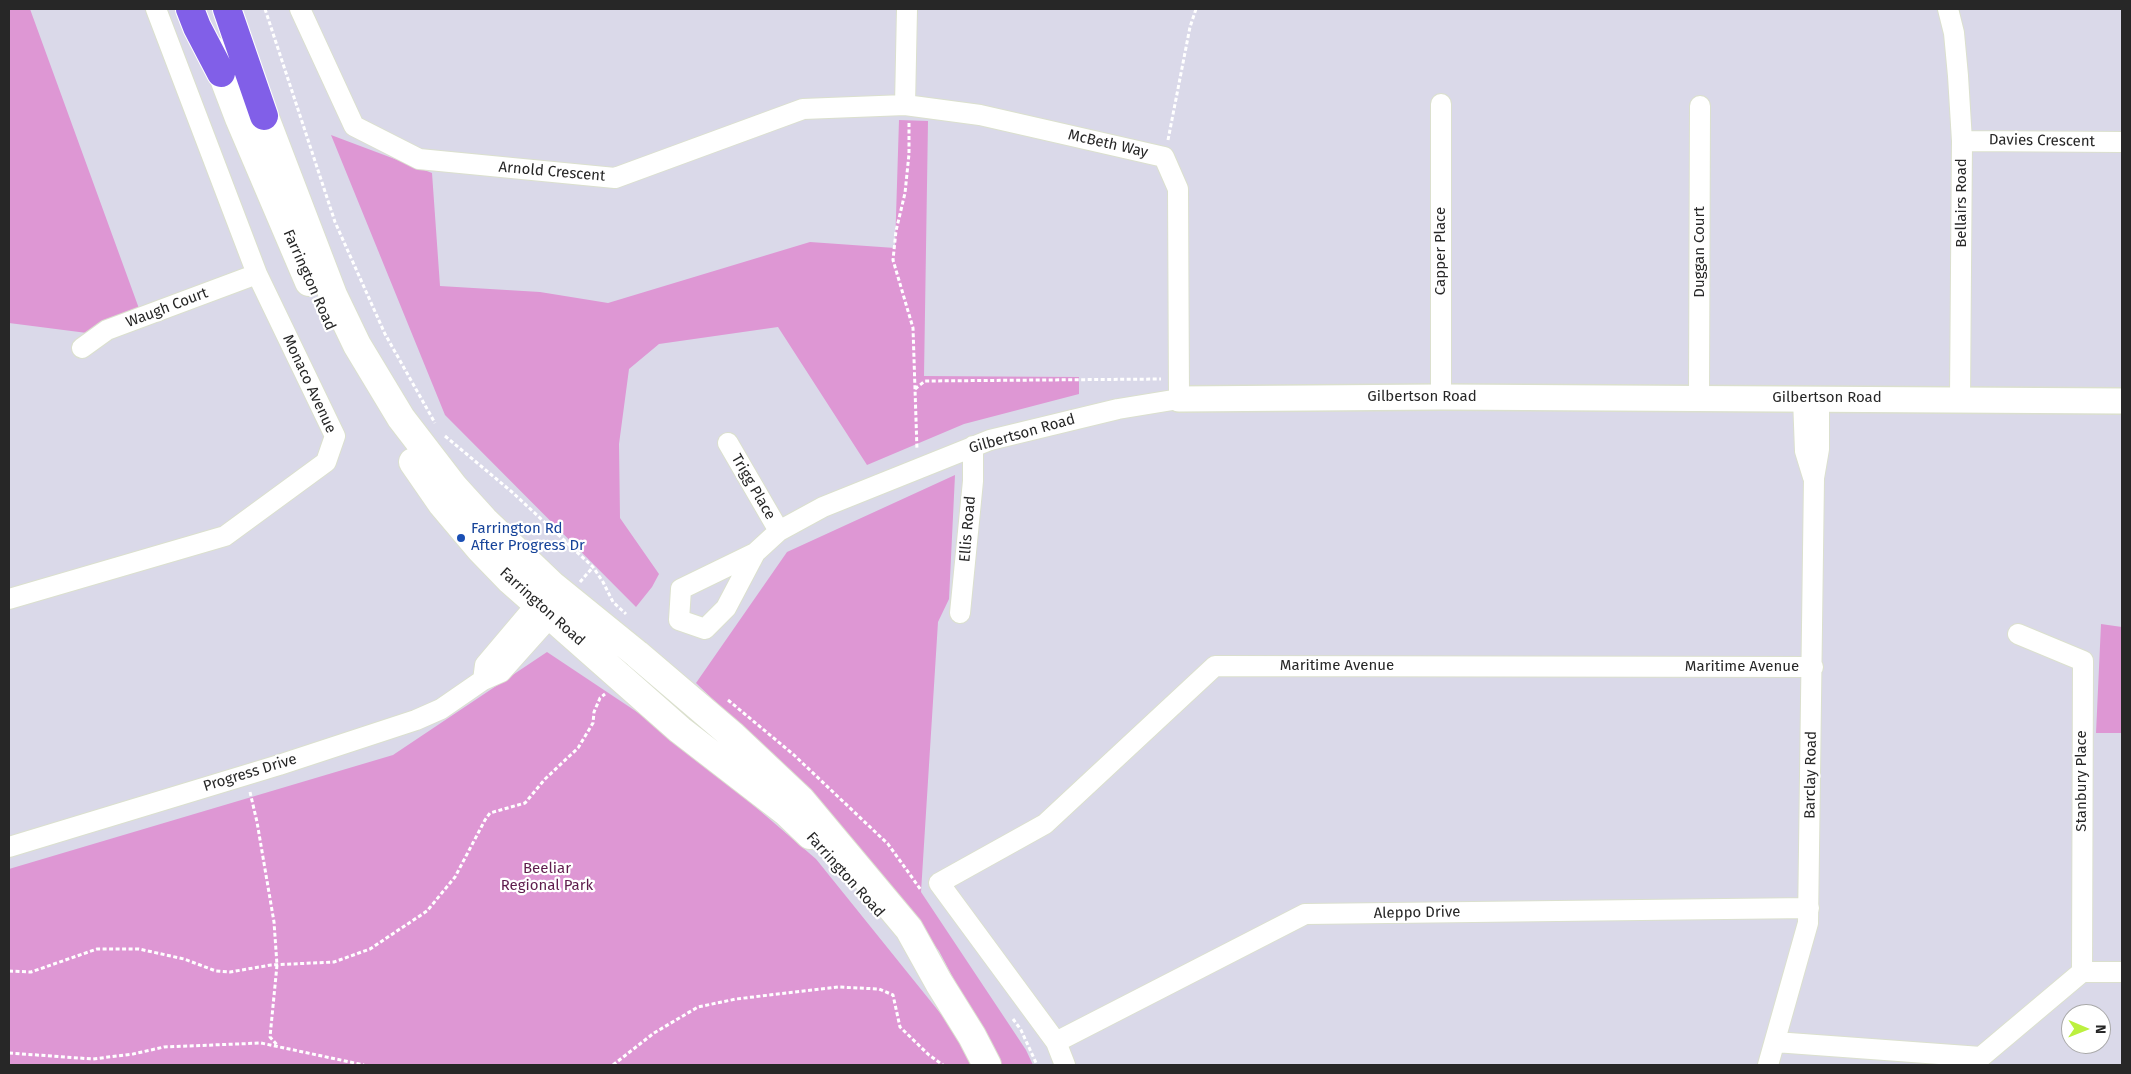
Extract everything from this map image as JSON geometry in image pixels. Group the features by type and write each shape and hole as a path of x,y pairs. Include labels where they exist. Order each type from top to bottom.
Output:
{"main road":[{"path":"190,9 222,73"},
{"name":"Farrington Road","path":"199,9 222,73 326,323 355,378 442,504 480,549 734,736 801,800 909,929 987,1065"},
{"name":"Farrington Road","path":"226,9 264,116 333,295 357,345 401,418 454,487 620,679 680,730 786,812 834,858 939,983"}],"street":[{"name":"Monaco Avenue","path":"9,599 225,536 326,462 335,436 256,274 156,9"},
{"name":"Arnold Crescent","path":"300,9 354,126 419,159 615,178 803,109 905,105"},
{"path":"905,105 907,9"},
{"name":"Bellairs Road","path":"1948,9 1954,33 1962,141 1960,399"},
{"name":"Capper Place","path":"1441,104 1442,397"},
{"name":"McBeth Way","path":"905,105 980,115 1164,157 1178,190 1179,399"},
{"name":"Duggan Court","path":"1699,398 1700,106"},
{"name":"Davies Crescent","path":"1962,141 2122,142"},
{"name":"Waugh Court","path":"82,348 107,330 256,274"},
{"name":"Gilbertson Road","path":"755,553 779,531 823,507 973,446 990,440 1109,411 1179,399 1442,397 2122,400"},
{"name":"Barclay Road","path":"1768,1065 1808,923 1813,667 1814,478 1819,449 1811,398"},
{"name":"Trigg Place","path":"728,443 779,531"},
{"name":"Ellis Road","path":"960,612 973,481 973,446"},
{"name":"Progress Drive","path":"9,847 279,765 416,720 442,709 483,680 501,672 552,601"},
{"name":"Stanbury Place","path":"2018,634 2083,661 2082,972"},
{"name":"Maritime Avenue","path":"931,888 1045,824 1215,666 1813,667"},
{"path":"931,888 1056,1042 1066,1065"},
{"name":"Aleppo Drive","path":"1056,1042 1305,914 1808,908"},
{"path":"1775,1042 1981,1061 2082,972 2122,972"}],"path":[{"path":"264,9 336,222 385,334 436,424"},
{"path":"1164,157 1190,27 1196,9"},
{"path":"905,105 909,125 909,154 892,260 913,328 917,454 922,467"},
{"path":"914,390 925,381 1165,378 1179,399"},
{"path":"440,432 512,492 593,567 613,602 632,619"},
{"path":"9,972 31,972 98,949 139,949 184,959 216,972 230,972 277,964 334,962 370,949 427,911 455,877 484,820 490,813 525,803 545,779 578,748 593,723 594,712 600,698 620,679"},
{"path":"727,699 794,755 888,844 931,888"},
{"path":"259,788 250,791 258,822 274,922 277,964 270,1037 278,1046"},
{"path":"613,1065 654,1033 698,1008 736,999 838,986 879,989 893,996 900,1027 929,1055 943,1065"},
{"path":"1010,1014 1021,1030 1037,1065"},
{"path":"9,1053 93,1059 133,1054 164,1047 261,1043 364,1065"}],"green space":[{"path":"9,9 30,9 141,314 87,333 9,323"},
{"path":"899,120 928,121 924,376 1079,377 1079,394 964,424 867,465 778,327 659,344 629,369 619,444 620,518 659,574 652,587 636,607 445,415 331,135 432,173 440,286 540,292 608,303 810,242 895,248"},
{"path":"955,475 949,599 938,622 921,892 1026,1050 1033,1065 999,1065 939,951 825,808 696,683 787,552"},
{"path":"2101,624 2122,627 2122,733 2096,733"},
{"name":"Beeliar Regional Park","path":"547,652 673,736 816,859 957,1034 972,1065 9,1065 9,869 393,755"}],"place":[{"name":"Farrington Rd After Progress Dr","path":"461,538"}]}
